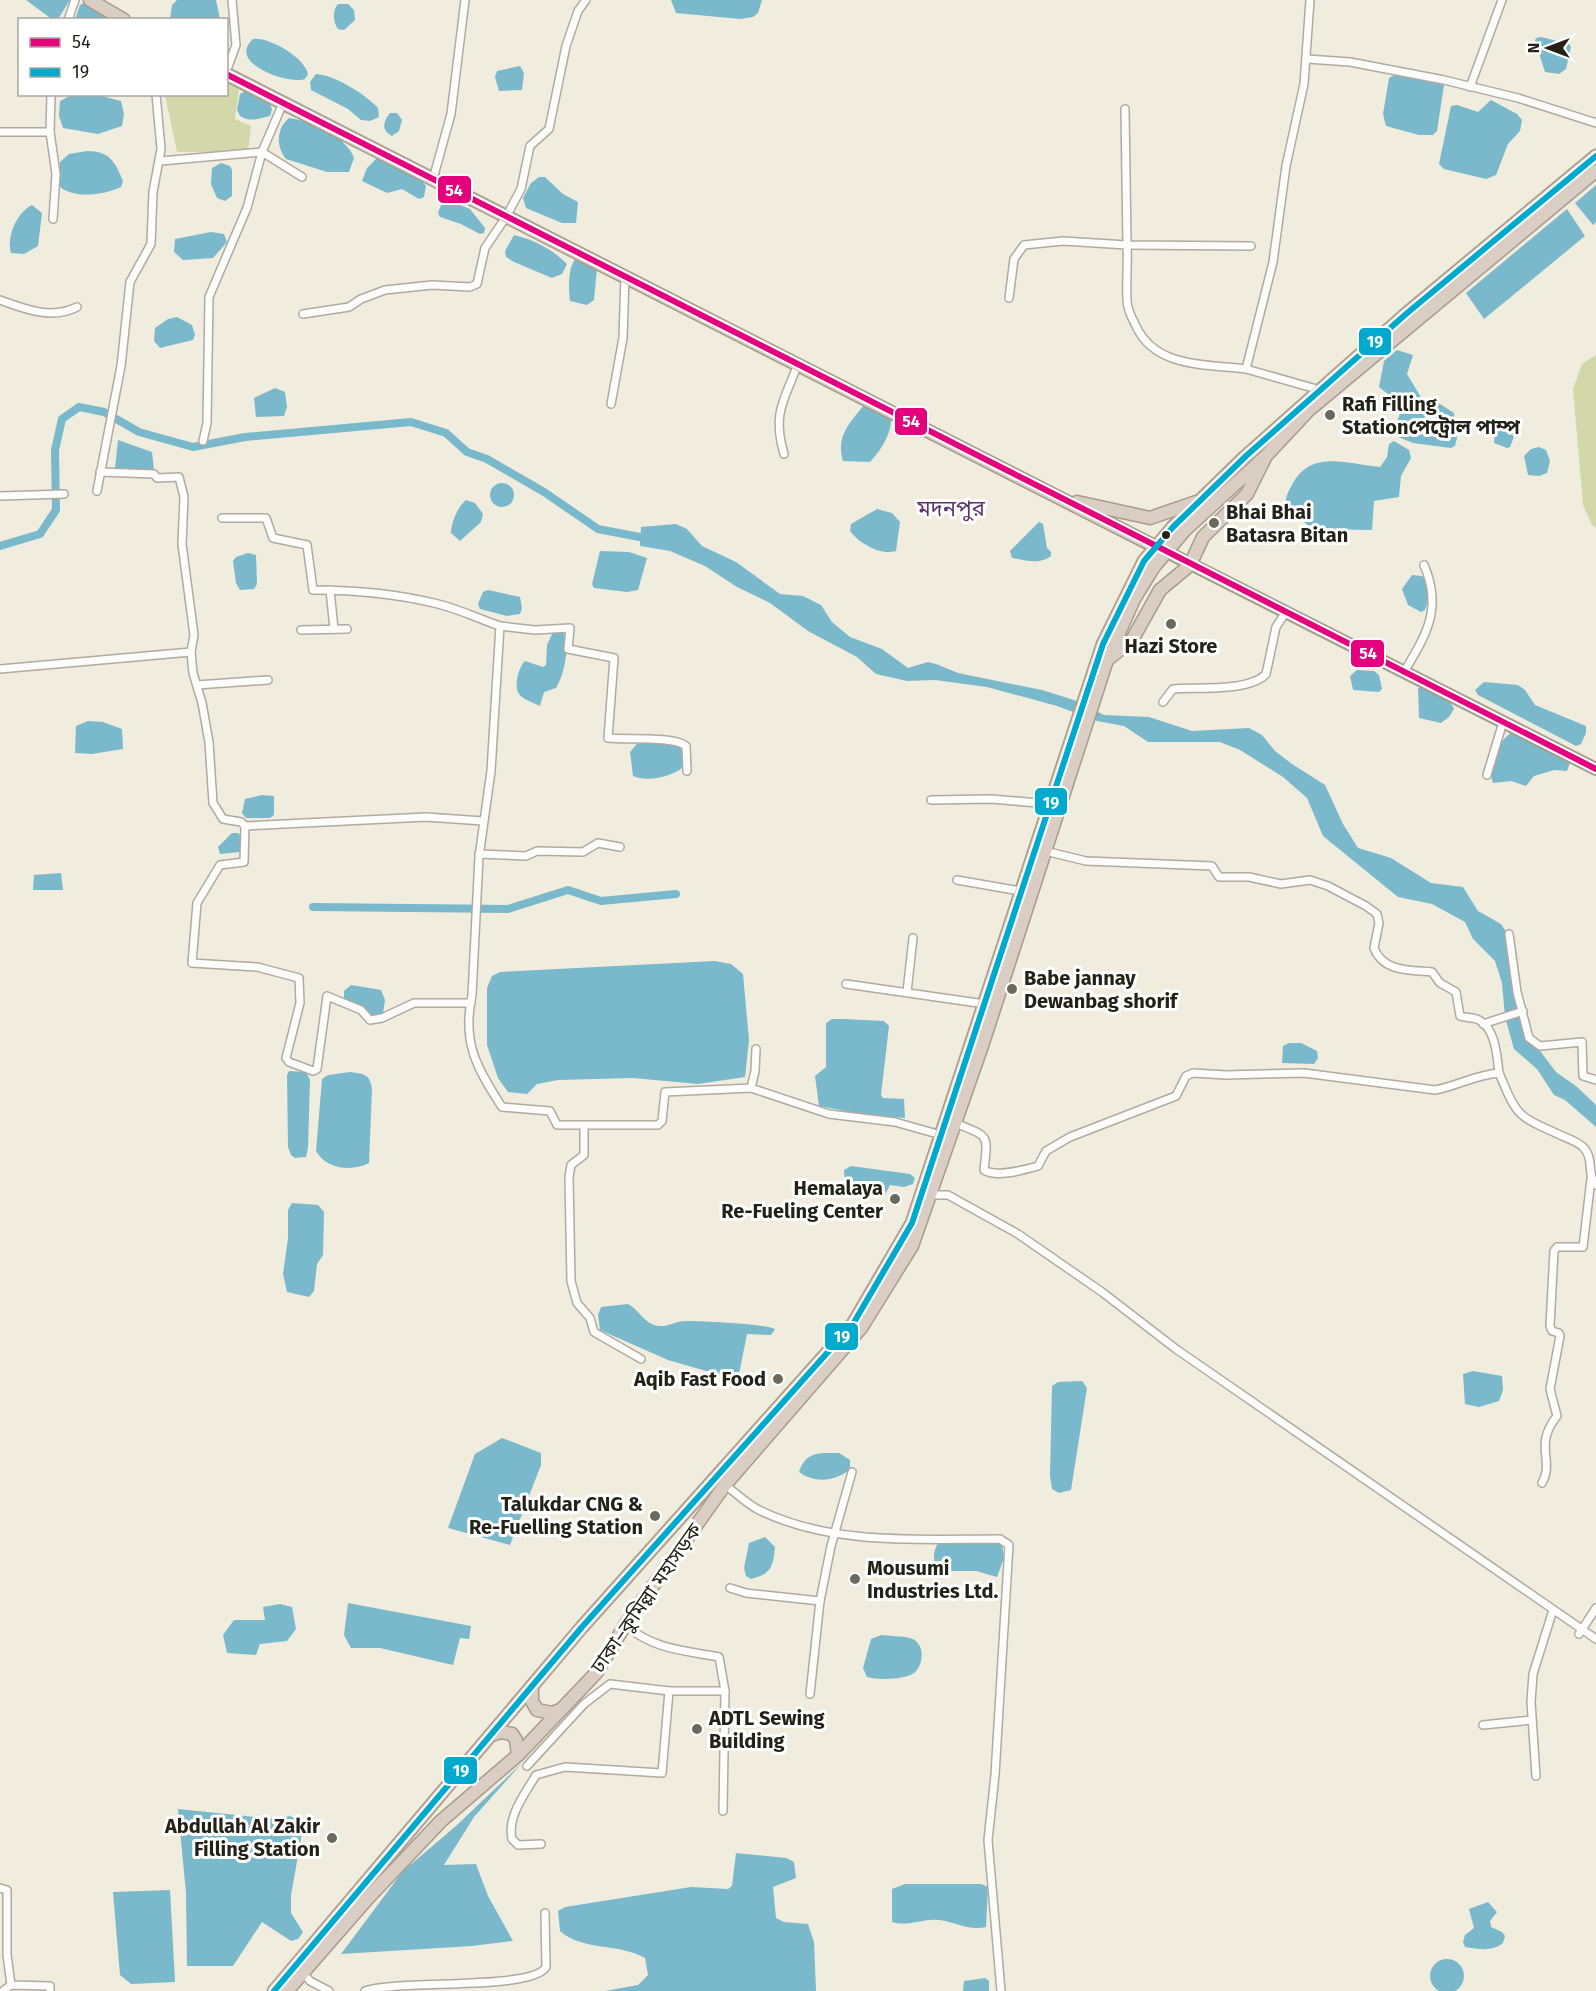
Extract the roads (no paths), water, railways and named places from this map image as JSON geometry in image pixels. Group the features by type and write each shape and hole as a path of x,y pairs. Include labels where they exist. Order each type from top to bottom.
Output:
{"highway":[{"path":"90,0 121,18"},
{"path":"228,74 1160,549"},
{"name":"ঢাকা–কুমিল্লা মহাসড়ক","path":"287,1991 368,1898 441,1821 518,1755 597,1672 625,1624 725,1485 861,1328 912,1246 1045,851 1103,644 1131,583 1246,456 1406,314 1596,156"},
{"name":"ঢাকা–কুমিল্লা মহাসড়ক","path":"1089,700 1134,599 1160,549 1266,456 1309,410 1596,171"},
{"path":"1107,660 1132,640 1160,590 1190,565 1203,537 1247,494 1266,456"},
{"path":"1067,501 1105,506 1150,518 1205,499"},
{"name":"ঢাকা–কুমিল্লা মহাসড়ক","path":"274,1991 532,1686 853,1324 912,1223 1020,891 1050,804 1078,734"},
{"path":"532,1686 532,1701 537,1710 552,1713 560,1710"},
{"path":"490,1735 501,1732 512,1734 516,1740 518,1755"}],"main road":[{"path":"1160,549 1596,769"}],"street":[{"path":"69,18 75,0"},
{"path":"228,67 236,45 232,0"},
{"path":"433,179 451,114 465,0"},
{"path":"303,314 349,307 361,299 385,290 432,285 470,287 477,284 485,248 507,217 521,189 530,146 549,129 566,46 578,11 586,0"},
{"path":"1246,369 1273,262 1286,166 1307,59 1310,0"},
{"path":"1470,87 1502,0"},
{"path":"1307,59 1359,64 1470,87 1518,98 1596,123"},
{"path":"51,96 50,132 56,174 53,219"},
{"path":"97,491 126,330 130,282 151,244 153,192 160,161 156,96"},
{"path":"203,441 207,413 209,297 247,208 262,152 283,103"},
{"path":"1125,109 1128,310 1140,336 1164,356 1179,361 1246,369 1320,390"},
{"path":"0,132 50,132"},
{"path":"160,161 262,152 302,177"},
{"path":"1009,298 1014,259 1024,245 1063,241 1127,245 1251,246"},
{"path":"611,404 622,347 625,276"},
{"path":"0,300 37,313 67,312 77,307"},
{"path":"784,454 777,425 778,416 798,364"},
{"path":"100,472 152,474 157,478 174,476 181,481 184,497 183,569 194,635 191,652 209,742 213,803 223,819 241,822 245,826 426,817 483,821"},
{"path":"0,496 62,494"},
{"path":"222,518 266,518 273,538 307,546 311,589 440,605 500,626 535,630 570,628 568,649 614,658 608,738 635,741 679,741 686,746 687,771"},
{"path":"1404,672 1425,638 1431,621 1430,583 1424,565"},
{"path":"330,590 334,629"},
{"path":"1164,702 1173,689 1236,686 1263,678 1266,674 1276,627 1286,612"},
{"path":"500,626 490,771 479,854 478,917 471,1003 467,1023 476,1067 502,1107 550,1111 557,1125 658,1125 662,1121 665,1092 751,1088 829,1114 895,1122 942,1135"},
{"path":"301,630 347,629"},
{"path":"0,669 191,652"},
{"path":"197,685 268,680"},
{"path":"1487,775 1503,722"},
{"path":"931,800 991,799 1050,804"},
{"path":"245,826 244,862 219,865 197,903 191,961 194,964 257,967 299,978 300,1003 286,1058 289,1062 313,1071 317,1069 327,996 361,1010 370,1020 382,1018 414,1003 471,1003"},
{"path":"479,854 526,856 537,851 583,852 598,843 620,847"},
{"path":"1045,851 1096,862 1212,866 1219,877 1249,876 1281,884 1310,880 1328,886 1377,914 1379,923 1374,948 1383,963 1393,967 1435,973 1440,983 1458,995 1461,1016 1483,1023 1523,1011"},
{"path":"957,880 1020,891"},
{"path":"1509,933 1517,992 1529,1038 1540,1046 1582,1042 1582,1076 1596,1080"},
{"path":"907,992 913,938"},
{"path":"846,984 985,1004"},
{"path":"1483,1023 1496,1048 1499,1073 1508,1099 1520,1115 1530,1122 1582,1145 1590,1157 1594,1182 1583,1247 1557,1247 1554,1251 1550,1326 1552,1331 1559,1333 1560,1336 1550,1389 1557,1416 1548,1428 1544,1441 1547,1471 1542,1483"},
{"path":"751,1088 755,1071 756,1049"},
{"path":"955,1123 984,1136 987,1141 984,1170 989,1173 1000,1173 1038,1166 1046,1151 1070,1137 1176,1096 1186,1076 1193,1073 1226,1075 1305,1073 1435,1090 1453,1086 1468,1078 1499,1073"},
{"path":"584,1125 584,1155 571,1165 569,1177 570,1274 573,1293 577,1303 590,1318 594,1332 641,1359"},
{"path":"931,1195 948,1195 1017,1234 1102,1292 1176,1349 1553,1610 1580,1632 1596,1639"},
{"path":"810,1694 820,1601 852,1472"},
{"path":"725,1485 757,1509 795,1524 837,1532 897,1539 1000,1539 1008,1545 995,1774 988,1840 1000,1991"},
{"path":"730,1588 746,1593 820,1601"},
{"path":"1580,1632 1596,1608"},
{"path":"1536,1776 1532,1720 1533,1674 1553,1610"},
{"path":"625,1624 642,1639 655,1644 719,1657 725,1691 723,1811"},
{"path":"527,1766 584,1704 610,1684 669,1691 725,1691"},
{"path":"541,1844 518,1845 512,1839 511,1834 513,1815 536,1775 565,1767 662,1773 669,1691"},
{"path":"1483,1725 1532,1720"},
{"path":"0,1888 7,1890 6,1955 11,1985"},
{"path":"365,1991 400,1985 453,1987 535,1976 546,1967 545,1913"},
{"path":"303,1973 309,1981 329,1991"},
{"path":"3,1991 11,1985 50,1986 50,1991"}],"water":[{"path":"26,0 70,0 59,18 50,18"},
{"path":"177,0 216,0 220,18 170,18 172,5"},
{"path":"671,0 762,0 758,13 753,17 740,19 676,13"},
{"path":"84,3 111,18 76,18 80,5"},
{"path":"338,4 348,4 354,10 355,20 344,30 338,29 334,20"},
{"path":"1541,37 1569,44 1571,47 1566,69 1559,74 1545,72 1535,41 1536,38"},
{"path":"253,39 268,41 293,55 308,74 305,79 286,79 253,64 247,56 247,48"},
{"path":"520,66 524,73 522,90 499,91 495,77 497,71"},
{"path":"316,74 332,78 358,91 378,108 379,117 370,121 361,120 348,109 311,90 310,82"},
{"path":"1396,74 1444,85 1437,131 1433,135 1419,135 1386,126 1383,114 1389,78"},
{"path":"247,90 268,99 272,109 270,116 251,120 240,116 237,110 240,94"},
{"path":"70,96 102,96 121,101 124,114 122,126 98,134 63,128 59,116 60,101"},
{"path":"1491,100 1517,114 1522,120 1520,131 1508,144 1496,175 1486,179 1444,169 1439,164 1451,106 1457,105 1478,112"},
{"path":"390,113 397,113 402,120 399,131 392,136 384,126"},
{"path":"289,118 317,126 344,143 354,158 349,172 327,172 286,159 280,149 279,138 282,127"},
{"path":"87,151 101,153 111,159 123,181 121,187 106,192 81,194 66,191 60,187 60,162 69,154"},
{"path":"378,157 420,179 426,186 424,197 419,199 402,189 387,193 362,181 367,168"},
{"path":"221,163 230,166 232,170 232,196 225,201 217,198 211,184 212,168"},
{"path":"539,177 545,177 563,194 578,202 576,223 562,223 526,208 523,198 531,183"},
{"path":"1596,185 1596,222 1593,225 1575,203"},
{"path":"450,201 470,209 485,228 484,233 480,234 440,217 438,213 441,205"},
{"path":"32,205 42,213 38,246 24,254 11,253 11,233 17,219"},
{"path":"1567,209 1585,236 1484,319 1466,293"},
{"path":"211,232 224,234 227,242 213,258 183,260 174,252 175,239"},
{"path":"514,235 543,246 555,254 567,264 562,274 552,278 506,257 505,251"},
{"path":"577,257 597,268 594,300 587,305 570,301 570,272"},
{"path":"177,317 192,325 195,335 193,340 160,348 154,341 155,328 168,319"},
{"path":"1397,350 1413,355 1407,374 1422,399 1440,404 1454,413 1457,438 1455,446 1451,448 1413,443 1393,435 1392,430 1400,414 1399,404 1379,387 1384,361"},
{"path":"275,388 285,392 287,407 284,416 256,417 254,398"},
{"path":"869,404 891,413 886,440 870,462 843,461 841,444 845,431 864,405"},
{"path":"1500,420 1514,422 1514,435 1510,447 1507,448 1494,443 1496,422"},
{"path":"118,440 152,452 154,470 151,473 115,468"},
{"path":"1394,441 1409,450 1411,458 1401,476 1399,497 1374,501 1372,530 1312,529 1287,507 1288,493 1300,474 1309,467 1330,461 1380,467 1387,457 1389,444"},
{"path":"1539,447 1546,450 1550,461 1547,473 1539,476 1528,475 1524,456 1531,449"},
{"path":"502,483 507,484 513,490 513,500 507,506 502,507 497,506 491,500 490,495 491,490 497,484"},
{"path":"466,500 475,503 483,514 481,522 460,541 451,533 451,529 458,510"},
{"path":"877,509 892,513 900,522 896,551 883,552 870,547 850,531 851,524"},
{"path":"1039,522 1043,524 1047,548 1051,556 1037,561 1012,558 1010,551"},
{"path":"676,524 687,529 702,546 736,562 780,594 803,596 821,605 832,622 850,637 882,649 908,668 928,662 958,673 1042,690 1074,700 1104,715 1149,717 1192,731 1249,728 1262,735 1275,751 1325,785 1343,824 1358,848 1391,858 1431,883 1463,887 1478,911 1501,924 1505,930 1514,995 1537,1047 1556,1072 1576,1086 1596,1105 1596,1127 1565,1100 1554,1095 1537,1069 1514,1049 1505,1017 1502,983 1495,961 1473,939 1465,922 1432,904 1398,897 1323,836 1307,798 1283,777 1240,750 1220,742 1148,742 1124,726 1097,721 1057,706 987,687 935,680 907,681 876,674 857,657 808,631 770,603 737,587 705,566 670,551 640,546 641,527"},
{"path":"600,551 629,552 647,558 638,590 627,592 594,588 592,584"},
{"path":"248,553 256,555 257,584 254,589 240,590 236,583 233,561 236,557"},
{"path":"1412,575 1422,576 1428,588 1425,610 1421,612 1408,605 1402,589"},
{"path":"488,590 520,597 522,608 520,614 507,616 480,609 478,604 483,592"},
{"path":"561,630 566,642 562,675 556,688 544,692 540,706 519,694 518,674 525,661 543,667 546,665 547,645 553,632"},
{"path":"1357,670 1374,671 1379,675 1382,689 1379,692 1353,690 1350,676"},
{"path":"1484,682 1518,685 1525,690 1535,705 1586,726 1586,733 1581,744 1576,746 1478,695 1475,690"},
{"path":"1418,688 1434,691 1449,701 1454,709 1449,717 1441,723 1419,718"},
{"path":"88,721 103,722 122,729 123,749 92,754 75,753 76,726"},
{"path":"1514,732 1571,760 1567,771 1554,770 1534,776 1526,786 1511,781 1493,783 1493,762 1499,746"},
{"path":"637,744 681,745 684,760 681,769 658,778 645,779 633,776 630,752"},
{"path":"262,795 274,796 274,815 270,818 246,818 242,813 245,799"},
{"path":"232,833 238,833 243,838 240,852 220,854 218,847"},
{"path":"61,873 63,890 33,890 34,875"},
{"path":"715,961 731,964 743,974 749,1040 745,1077 698,1084 633,1078 558,1080 537,1084 527,1094 508,1092 498,1078 487,1045 487,988 492,976 500,972"},
{"path":"351,985 381,990 385,1000 383,1014 372,1018 344,1001 344,991"},
{"path":"832,1019 884,1021 889,1026 881,1095 883,1098 904,1099 905,1118 867,1115 819,1106 815,1076 826,1067 826,1023"},
{"path":"1289,1043 1301,1043 1317,1051 1318,1058 1314,1064 1282,1063 1283,1046"},
{"path":"289,1071 306,1072 310,1080 306,1157 295,1158 288,1147 287,1075"},
{"path":"350,1072 366,1076 370,1080 372,1089 369,1163 347,1168 326,1162 316,1151 322,1079 328,1075"},
{"path":"851,1166 910,1174 915,1178 913,1184 904,1187 890,1185 885,1195 848,1190 845,1188 844,1170"},
{"path":"292,1203 318,1205 324,1212 323,1255 317,1264 314,1291 309,1297 287,1292 283,1274 288,1238 288,1210"},
{"path":"628,1304 647,1321 658,1326 694,1321 747,1324 775,1329 771,1335 747,1334 739,1374 734,1379 668,1360 600,1330 598,1315 601,1307"},
{"path":"1473,1371 1502,1376 1503,1390 1499,1401 1479,1407 1465,1404 1463,1374"},
{"path":"1082,1381 1087,1388 1071,1490 1059,1493 1052,1489 1050,1476 1052,1386 1058,1382"},
{"path":"502,1438 541,1453 541,1465 510,1545 448,1528 475,1454"},
{"path":"819,1453 839,1453 850,1460 850,1469 839,1476 826,1480 805,1476 799,1472 809,1457"},
{"path":"765,1537 775,1547 772,1565 763,1575 751,1579 746,1576 744,1568 749,1543"},
{"path":"939,1541 1002,1544 1004,1558 997,1577 976,1571 941,1571 934,1560 934,1553"},
{"path":"348,1603 471,1626 469,1639 460,1638 453,1665 380,1648 351,1648 344,1635"},
{"path":"280,1604 292,1607 296,1629 287,1641 260,1644 256,1655 227,1653 223,1635 234,1620 265,1620 263,1607"},
{"path":"881,1635 915,1640 921,1648 922,1659 914,1673 891,1679 867,1677 863,1668 871,1639"},
{"path":"522,1763 474,1817 444,1865 476,1864 488,1896 513,1941 472,1946 341,1954 403,1871 456,1826"},
{"path":"178,1809 277,1819 290,1816 304,1822 291,1895 291,1913 303,1932 298,1939 291,1941 262,1922 233,1966 187,1966 186,1893"},
{"path":"736,1853 786,1858 794,1862 796,1878 773,1887 776,1918 784,1922 808,1924 814,1942 816,1991 605,1991 638,1985 648,1975 645,1958 624,1950 579,1942 560,1931 558,1911 565,1907 691,1887 728,1889 732,1886"},
{"path":"905,1884 981,1884 988,1887 986,1927 968,1927 939,1920 904,1924 892,1922 892,1889"},
{"path":"170,1890 175,1982 131,1984 120,1975 113,1892"},
{"path":"1488,1902 1497,1912 1490,1921 1491,1927 1505,1936 1503,1943 1490,1949 1465,1947 1463,1942 1465,1935 1474,1928 1469,1909"},
{"path":"1440,1960 1454,1960 1463,1969 1463,1983 1454,1992 1440,1992 1431,1983 1431,1969"},
{"path":"985,1978 989,1981 989,1991 963,1991 964,1981"}],"waterway":[{"path":"0,546 40,534 56,510 55,450 62,419 79,407 104,412 139,432 193,447 245,437 411,422 446,433 467,452 487,459 544,492 598,529 650,539"},
{"path":"313,907 508,909 568,890 601,901 676,894"}],"place":[{"name":"Rafi Filling Stationপেট্রোল পাম্প","path":"1330,415"},
{"name":"Bhai Bhai Batasra Bitan","path":"1214,523"},
{"name":"Hazi Store","path":"1171,624"},
{"name":"Babe jannay Dewanbag shorif","path":"1012,989"},
{"name":"Hemalaya Re-Fueling Center","path":"895,1199"},
{"name":"Aqib Fast Food","path":"778,1379"},
{"name":"Talukdar CNG & Re-Fuelling Station","path":"655,1516"},
{"name":"Mousumi Industries Ltd.","path":"855,1579"},
{"name":"ADTL Sewing Building","path":"697,1729"},
{"name":"Abdullah Al Zakir Filling Station","path":"332,1838"}],"district":[{"name":"মদনপুর","path":"951,508"}]}
